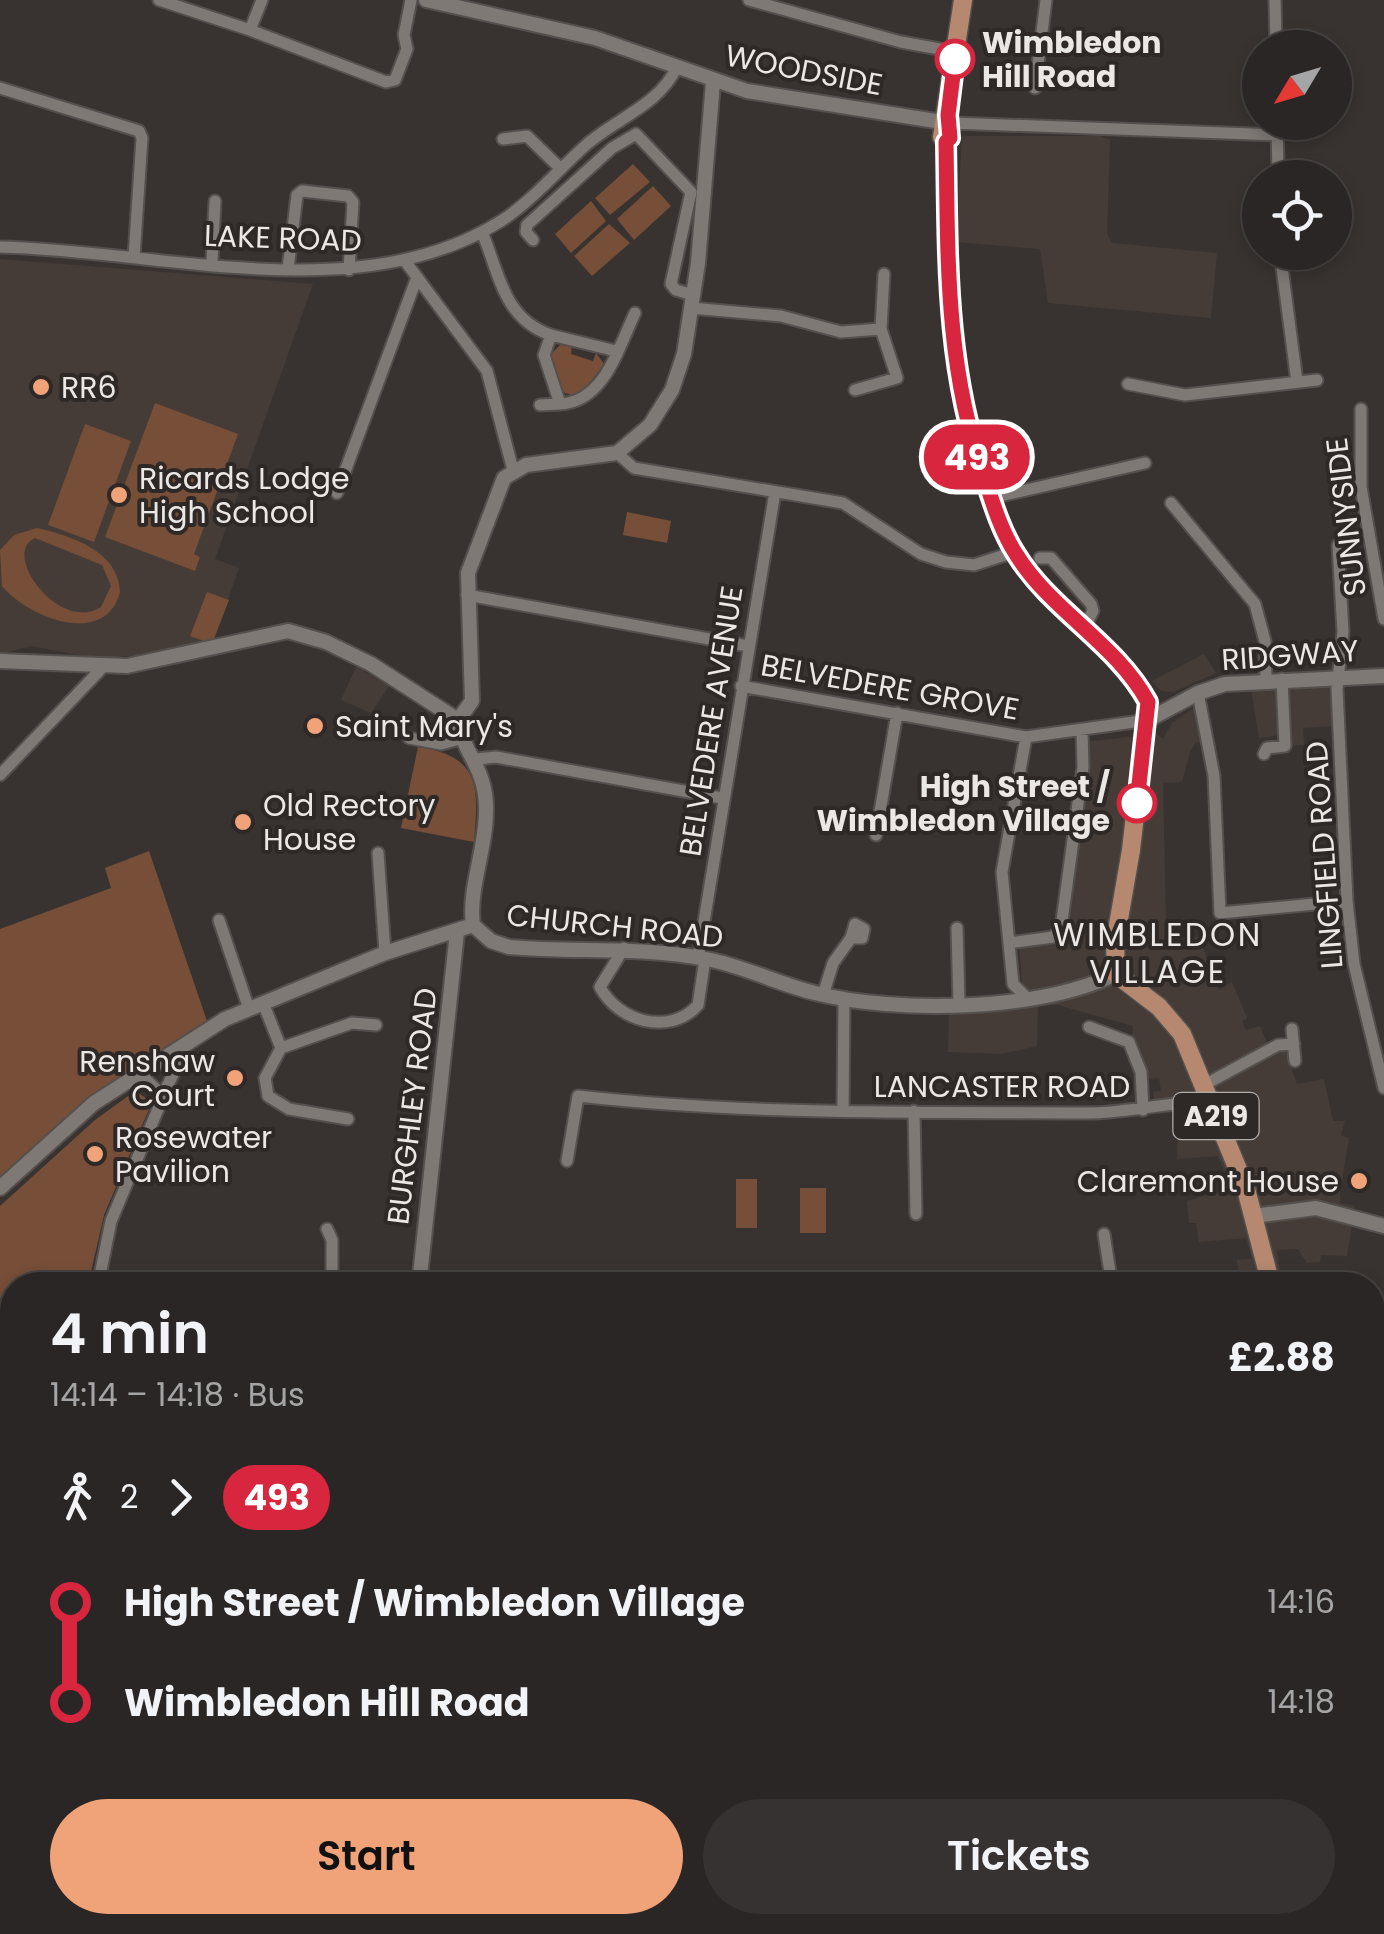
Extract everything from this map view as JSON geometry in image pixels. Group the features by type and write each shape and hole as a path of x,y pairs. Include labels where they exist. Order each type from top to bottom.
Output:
{"main road":[{"path":"963,0 947,120 946,273 954,362 970,438 1014,552 1033,578 1129,673 1148,702 1116,942 1116,974"},
{"name":"A219","path":"1116,974 1174,1022 1204,1085 1254,1216 1268,1272"}],"street":[{"path":"159,0 386,82 395,80 404,64 404,35 411,0"},
{"path":"250,30 262,0"},
{"name":"WOODSIDE","path":"426,0 595,38 713,82 838,108 947,120"},
{"path":"749,0 900,42 956,52"},
{"path":"1035,88 1046,0"},
{"path":"1275,0 1276,30"},
{"name":"LAKE ROAD","path":"0,247 288,269 349,270 405,260 482,232 524,204 600,133 653,99 677,67"},
{"path":"458,720 472,701 467,595 473,553 499,486 513,470 616,453 642,434 664,406 681,364 706,190 713,82"},
{"path":"0,88 138,131 142,138 134,256"},
{"path":"947,120 1242,128"},
{"path":"533,240 527,225 612,148 636,134 691,192 671,284 676,290 692,301 781,316 841,332 881,329"},
{"path":"503,139 527,136 560,168"},
{"path":"288,269 297,194 302,190 348,196 352,202 349,270"},
{"path":"212,262 215,201"},
{"path":"482,232 499,284 524,322 551,334 616,351"},
{"path":"405,260 416,280 487,371 513,470"},
{"path":"1282,270 1298,382"},
{"path":"336,493 416,280"},
{"path":"853,390 895,382 881,329 880,282"},
{"path":"540,404 580,403 590,396 635,313"},
{"path":"551,334 544,354 560,404"},
{"path":"1128,384 1185,395 1318,380"},
{"name":"SUNNYSIDE","path":"1361,409 1361,487 1384,618"},
{"path":"616,453 634,468 843,503 921,554 946,562 974,566 1014,552"},
{"path":"991,498 1145,463"},
{"name":"BELVEDERE AVENUE","path":"701,958 722,798 775,492"},
{"path":"1170,502 1255,604 1274,679 1285,746 1269,747 1264,754"},
{"name":"LINGFIELD ROAD","path":"1338,544 1338,689 1348,901 1354,964 1384,1088"},
{"path":"1040,558 1051,558 1091,604 1093,612 1085,626"},
{"path":"467,595 748,646"},
{"path":"0,661 102,668 166,660 288,631 359,658 458,720 463,738 477,760 486,805 474,925"},
{"path":"0,775 102,668"},
{"name":"RIDGWAY","path":"1148,720 1198,693 1274,679 1384,676"},
{"name":"BELVEDERE GROVE","path":"741,686 1026,737 1148,720"},
{"path":"1198,693 1214,776 1220,913 1348,901"},
{"path":"876,835 897,713"},
{"path":"1009,943 1053,937 1062,928 1083,767 1082,731"},
{"path":"1026,737 1002,872 1013,984 1026,997"},
{"path":"409,738 441,744 463,738"},
{"path":"477,760 496,757 722,798"},
{"path":"378,852 386,954"},
{"path":"219,920 226,947 280,1048"},
{"name":"CHURCH ROAD","path":"0,1188 94,1103 138,1072 256,1006 386,954 474,925 490,941 508,947 624,948 701,958 844,999 959,1005 1026,997 1091,984 1116,974"},
{"path":"957,928 959,1005"},
{"name":"BURGHLEY ROAD","path":"420,1272 457,932"},
{"path":"822,995 833,963 851,938"},
{"path":"212,949 226,947"},
{"path":"624,948 600,986 612,1006 648,1021 674,1020 698,1005 701,958"},
{"name":"LANCASTER ROAD","path":"844,999 843,1109 1143,1110 1211,1104"},
{"path":"280,1048 294,1047 330,1028 372,1019"},
{"path":"1088,1027 1129,1042 1141,1072 1143,1110"},
{"path":"1292,1029 1296,1061"},
{"path":"1204,1085 1278,1045 1294,1044"},
{"path":"280,1048 265,1078 264,1088 274,1102 289,1109 344,1112"},
{"path":"101,1272 112,1221 180,1060"},
{"path":"138,1072 162,1097"},
{"path":"566,1161 578,1091 703,1110 843,1109"},
{"path":"914,1111 916,1214"},
{"path":"1254,1216 1316,1208 1384,1226"},
{"path":"327,1229 332,1240 332,1272"},
{"path":"1104,1234 1110,1272"}],"shaded area":[{"path":"962,136 1100,136 1110,140 1107,234 1112,243 1217,253 1211,318 1048,303 1040,249 956,242"},
{"path":"633,164 650,182 610,215 595,198"},
{"path":"653,186 671,206 634,240 617,219"},
{"path":"591,201 606,221 571,253 555,234"},
{"path":"609,224 630,243 592,276 574,256"},
{"name":"Ricards Lodge High School","path":"0,259 313,284 215,559 239,568 213,641 145,655 94,658 31,646 0,654"},
{"path":"562,343 572,344 571,354 593,361 596,353 604,364 579,398 563,392 550,355"},
{"path":"155,403 238,434 194,554 200,557 195,571 105,537"},
{"path":"85,424 131,441 94,542 48,525"},
{"path":"627,512 671,521 667,543 623,535"},
{"path":"37,528 78,541 102,556 118,578 120,592 112,609 99,619 66,622 47,617 14,598 2,586 0,550 14,535","holes":["35,538 102,565 111,586 101,607 85,612 68,610 40,589 30,574 26,547"]},
{"path":"207,592 229,600 212,644 190,636"},
{"path":"1204,654 1216,673 1173,692 1161,691 1152,681"},
{"path":"356,667 389,686 371,713 341,700"},
{"path":"1328,683 1333,726 1303,728 1304,745 1289,746 1287,734 1259,738 1251,688"},
{"path":"1195,707 1202,743 1196,742 1190,751 1182,782 1163,783 1166,923 1172,923 1173,938 1199,937 1219,990 1232,982 1247,1018 1242,1021 1246,1030 1260,1026 1272,1055 1285,1050 1297,1084 1324,1079 1333,1121 1345,1121 1341,1135 1349,1138 1340,1193 1340,1203 1355,1206 1347,1256 1321,1255 1320,1262 1307,1263 1298,1249 1277,1250 1280,1272 1238,1272 1237,1260 1252,1259 1246,1238 1199,1242 1196,1223 1189,1223 1187,1201 1231,1188 1218,1156 1177,1159 1178,1125 1185,1124 1183,1101 1154,1103 1153,1092 1161,1091 1159,1078 1146,1079 1132,1038 1133,1026 1058,1005 1038,1006 1037,1046 1002,1054 948,1052 949,1011 1024,1006 1019,944 1050,941 1053,946 1068,928 1084,742 1157,734 1163,739 1172,723"},
{"path":"418,747 454,758 471,777 476,805 474,842 401,828"},
{"path":"149,851 207,1021 100,1090 0,1179 0,929 111,888 105,868"},
{"path":"135,1091 152,1102 104,1215 91,1272 0,1272 0,1206 95,1120"},
{"path":"736,1179 757,1179 757,1228 736,1228"},
{"path":"800,1188 826,1188 826,1233 800,1233"}],"bus line":[{"name":"493","path":"955,59 948,115 952,118 950,138 946,142 946,273 954,362 963,410 991,498 1014,552 1033,578 1107,648 1148,702 1137,803"}],"place":[{"name":"Wimbledon Hill Road","path":"955,59"},
{"name":"RR6","path":"41,387"},
{"name":"Ricards Lodge High School","path":"119,495"},
{"name":"Saint Mary's","path":"315,726"},
{"name":"High Street / Wimbledon Village","path":"1137,803"},
{"name":"Old Rectory House","path":"243,822"},
{"name":"Renshaw Court","path":"235,1078"},
{"name":"Rosewater Pavilion","path":"95,1154"},
{"name":"Claremont House","path":"1359,1181"}],"district":[{"name":"WIMBLEDON VILLAGE","path":"1158,952"}]}
